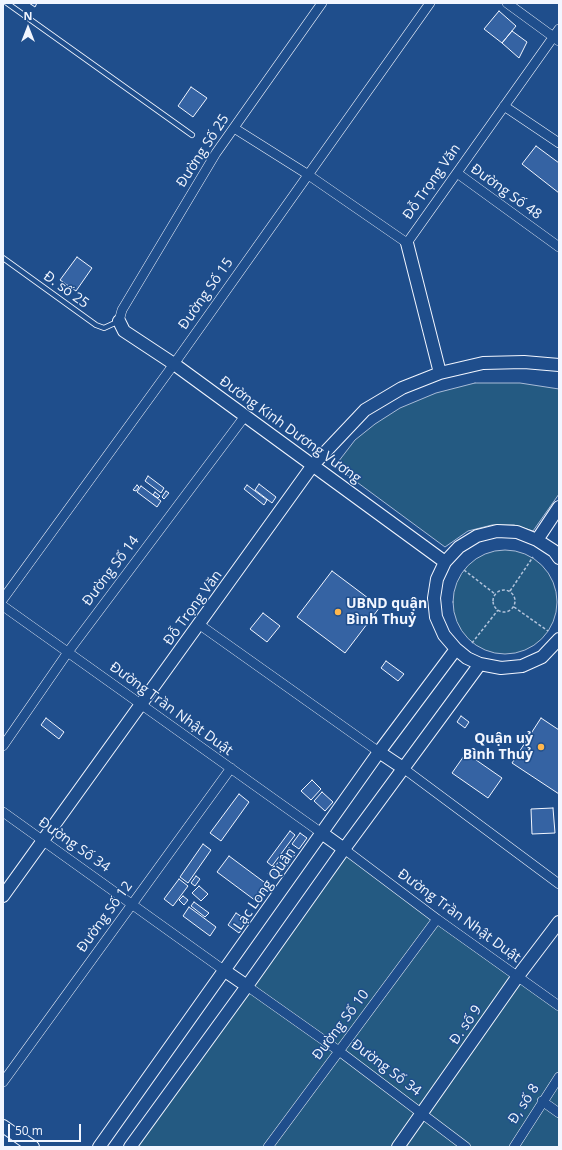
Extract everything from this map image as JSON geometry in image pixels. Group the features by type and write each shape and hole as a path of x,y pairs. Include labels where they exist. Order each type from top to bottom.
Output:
{"street":[{"name":"Đường Số 25","path":"119,321 119,315 216,153 322,3"},
{"name":"Đường Số 15","path":"3,599 174,364 307,174 430,3"},
{"path":"507,3 557,36"},
{"name":"Đỗ Trọng Văn","path":"440,373 407,243 504,106 557,36"},
{"path":"504,106 559,143"},
{"path":"234,128 307,174 407,243"},
{"name":"Đường Số 48","path":"457,173 559,247"},
{"name":"Đường Kinh Dương Vương","path":"119,321 124,331 174,364 445,562"},
{"name":"Đỗ Trọng Văn","path":"3,896 200,625 313,465 365,410 402,388 440,373 483,363 524,362 559,365"},
{"name":"Đường Số 14","path":"3,746 68,652 245,416"},
{"path":"537,540 559,507"},
{"path":"557,551 537,540 517,532 497,531 477,536 459,547 445,562 437,579 435,604 436,617 444,634 456,650 467,658 480,664 501,668 522,666 542,656 559,641"},
{"name":"Đường Trần Nhật Duật","path":"3,606 323,834"},
{"path":"200,625 403,768 559,884"},
{"name":"Lạc Long Quân","path":"99,1147 226,971 379,752 456,650"},
{"path":"130,1147 344,849 480,664"},
{"name":"Đường Số 12","path":"3,1082 231,768"},
{"name":"Đường Số 34","path":"3,812 226,971"},
{"path":"323,834 344,849"},
{"name":"Đường Trần Nhật Duật","path":"344,849 437,919 559,1006"},
{"name":"Đường Số 10","path":"268,1147 437,919"},
{"name":"Đ. số 9","path":"398,1147 518,976 559,922"},
{"path":"226,971 247,986"},
{"name":"Đường Số 34","path":"247,986 339,1051 466,1147"},
{"name":"Đ, số 8","path":"514,1147 542,1101 559,1077"},
{"path":"542,1101 559,1113"},
{"path":"3,1126 33,1147"}],"lane":[{"path":"7,3 192,135"},
{"name":"Đ. số 25","path":"3,258 96,325 104,328 119,321"}],"path":[{"path":"510,591 533,557"},
{"path":"464,570 495,594"},
{"path":"500,590 510,591 515,599 514,607 508,612 498,610 493,604 495,594 500,590"},
{"path":"514,607 548,631"},
{"path":"472,643 498,610"}],"shaded area":[{"path":"475,383 520,383 559,389 559,494 533,531 514,525 492,525 468,531 445,547 335,466 355,440 375,424 400,408 436,393"},
{"path":"505,550 525,554 542,565 553,582 557,602 553,622 542,639 525,650 505,654 485,650 468,639 457,622 453,602 457,582 468,565 485,554"},
{"path":"344,849 559,1006 559,1147 130,1147"}],"building":[{"path":"29,3 37,3 35,7"},
{"path":"499,11 516,26 502,43 484,29"},
{"path":"512,31 527,42 519,58 502,43"},
{"path":"191,87 207,98 193,117 178,106"},
{"path":"536,146 559,163 559,193 522,164"},
{"path":"77,257 92,268 76,291 60,280"},
{"path":"148,476 164,488 161,493 145,481"},
{"path":"259,484 276,497 272,503 255,490"},
{"path":"137,485 139,487 136,491 133,490"},
{"path":"247,485 267,500 264,505 244,489"},
{"path":"141,486 161,501 157,507 137,492"},
{"path":"166,491 169,493 164,499 162,497"},
{"path":"155,492 160,496 158,498 153,495"},
{"name":"UBND quận Bình Thuỷ","path":"332,571 380,607 345,653 297,617"},
{"path":"263,613 280,626 267,642 250,629"},
{"path":"386,661 404,674 398,681 381,668"},
{"path":"461,716 469,722 465,728 457,722"},
{"path":"46,718 64,732 59,739 41,725"},
{"name":"Quận uỷ Bình Thuỷ","path":"541,718 559,730 559,794 512,763"},
{"path":"466,753 502,778 488,798 452,773"},
{"path":"312,780 321,789 311,800 301,791"},
{"path":"322,792 333,802 325,811 314,801"},
{"path":"239,794 249,802 221,841 210,833"},
{"path":"553,808 555,833 532,834 531,809"},
{"path":"290,831 295,835 272,866 267,862"},
{"path":"300,833 307,838 299,849 292,844"},
{"path":"203,844 211,850 188,883 180,877"},
{"path":"289,848 296,853 283,871 276,865"},
{"path":"229,856 268,885 256,901 217,872"},
{"path":"274,866 281,871 275,880 268,874"},
{"path":"196,876 200,879 195,886 191,883"},
{"path":"179,879 188,886 173,906 164,899"},
{"path":"199,886 208,894 201,901 192,893"},
{"path":"183,896 188,900 184,905 179,900"},
{"path":"194,902 209,913 205,917 191,906"},
{"path":"189,907 216,927 210,936 183,916"},
{"path":"236,913 248,921 239,933 228,925"}],"place":[{"name":"UBND quận Bình Thuỷ","path":"338,612"},
{"name":"Quận uỷ Bình Thuỷ","path":"541,747"}]}
